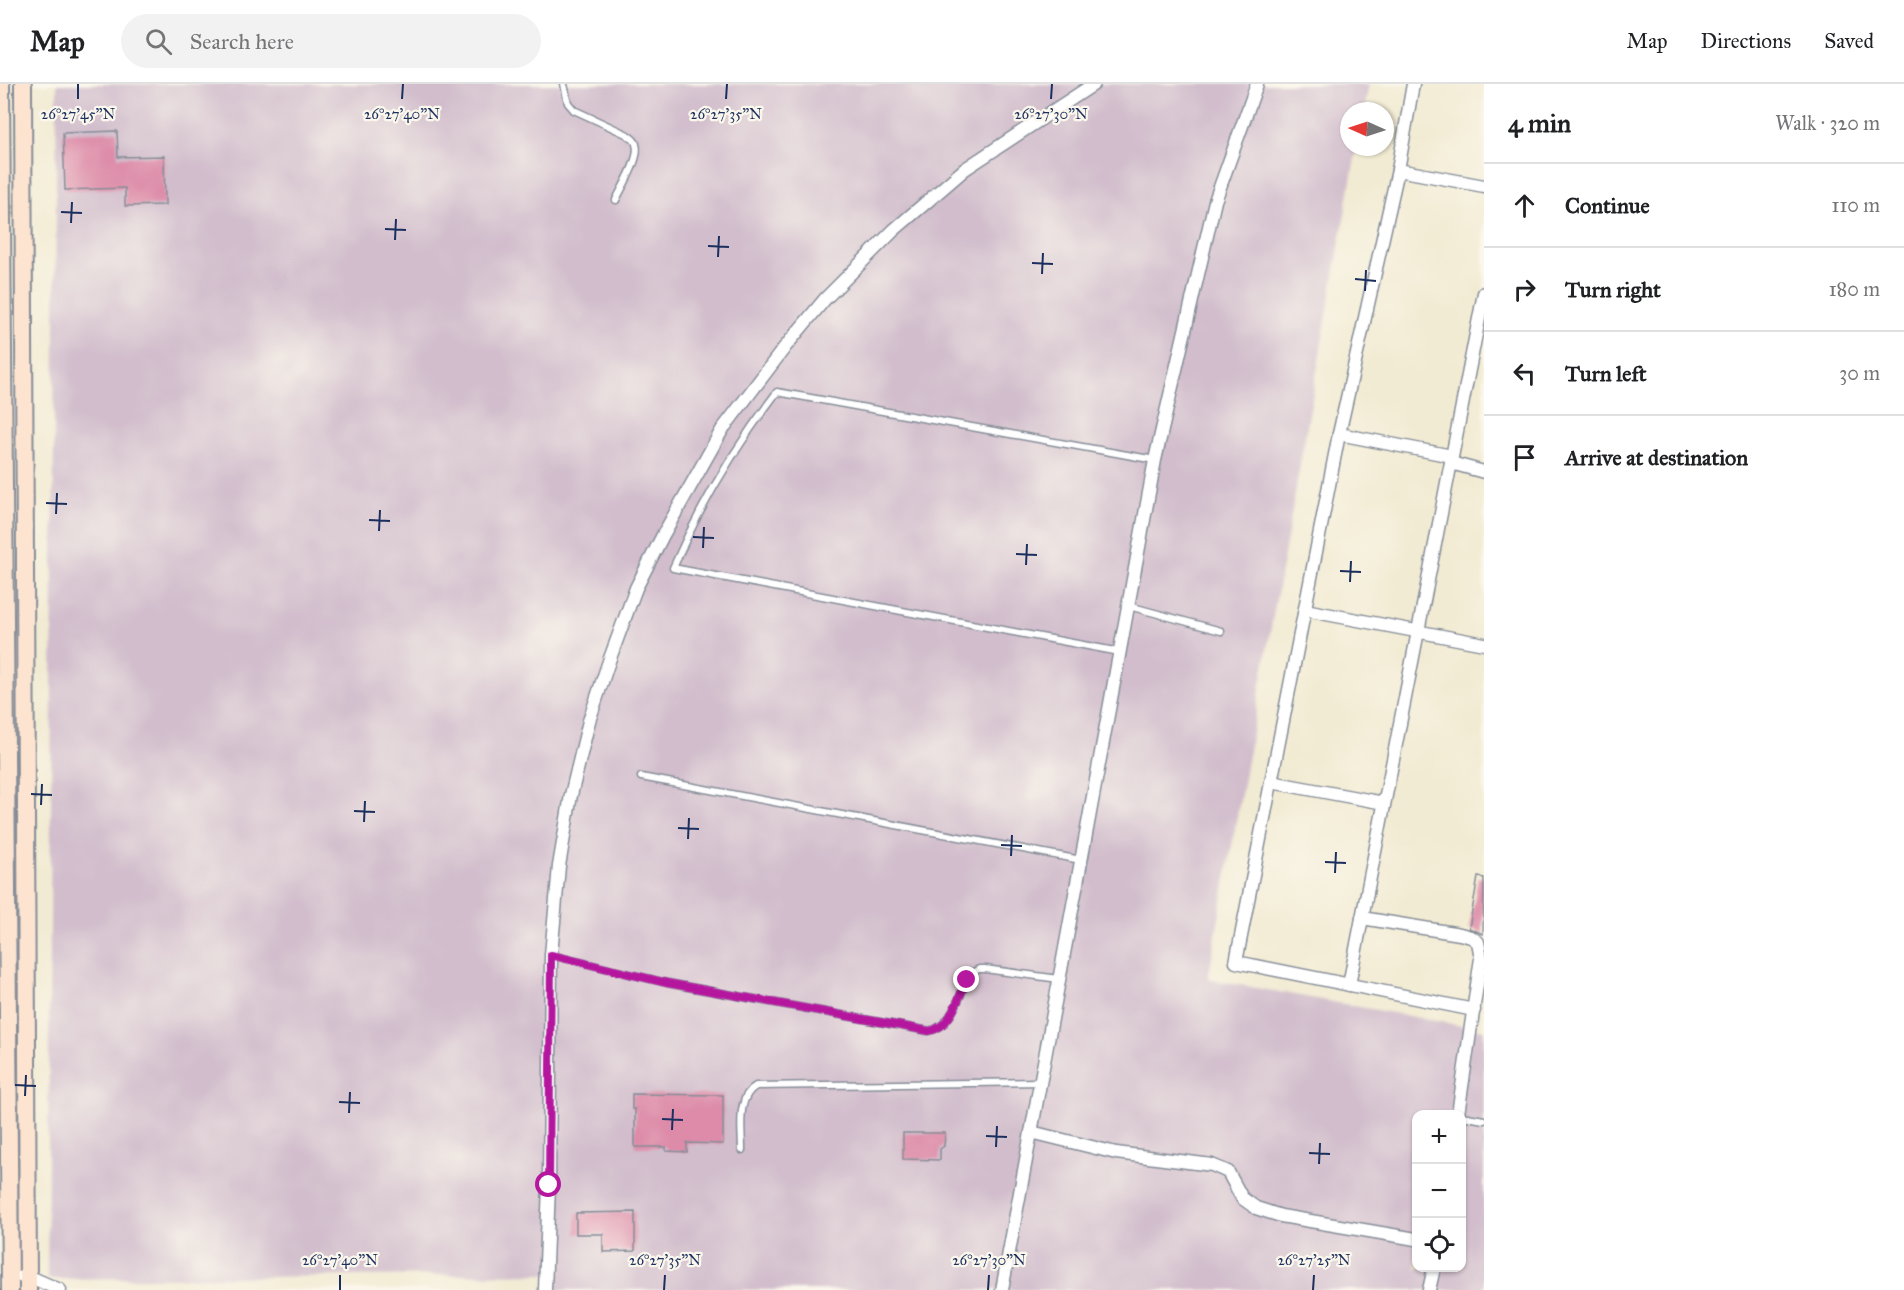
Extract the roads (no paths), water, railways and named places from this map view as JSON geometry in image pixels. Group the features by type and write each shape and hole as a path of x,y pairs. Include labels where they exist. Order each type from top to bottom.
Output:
{"main road":[{"path":"2,84 5,1238 10,1283"},
{"path":"23,84 28,1283"},
{"path":"5,1238 27,1238"}],"street":[{"path":"545,1290 549,1185 551,955 559,866 571,795 589,721 636,588 722,430 778,355 812,315 894,230 964,169 1094,84"},
{"path":"1002,1290 1155,460 1215,201 1257,84"},
{"path":"1413,84 1398,170 1339,434 1236,962 1474,1010"},
{"path":"1398,170 1484,186"},
{"path":"1349,985 1484,293"},
{"path":"1339,434 1451,460 1484,472"},
{"path":"1305,610 1484,644"},
{"path":"1271,782 1384,803"},
{"path":"1362,918 1460,934 1478,942 1481,958 1461,1110"},
{"path":"1031,1132 1116,1153 1212,1165 1228,1172 1242,1198 1256,1208 1281,1216 1412,1238"},
{"path":"1429,1290 1433,1272"},
{"path":"10,1283 28,1283 60,1290"}],"lane":[{"path":"564,84 568,103 574,110 626,134 633,139 636,145 635,159 616,200"},
{"path":"1120,652 673,568 703,508 732,458 777,393 1155,460"},
{"path":"1128,606 1221,631"},
{"path":"641,777 1082,860"},
{"path":"551,955 667,983 929,1031 939,1028 948,1020 970,974 974,971 985,969 1059,979"},
{"path":"742,1150 743,1103 749,1090 756,1086 1040,1082"},
{"path":"1466,1116 1484,1120"}]}
